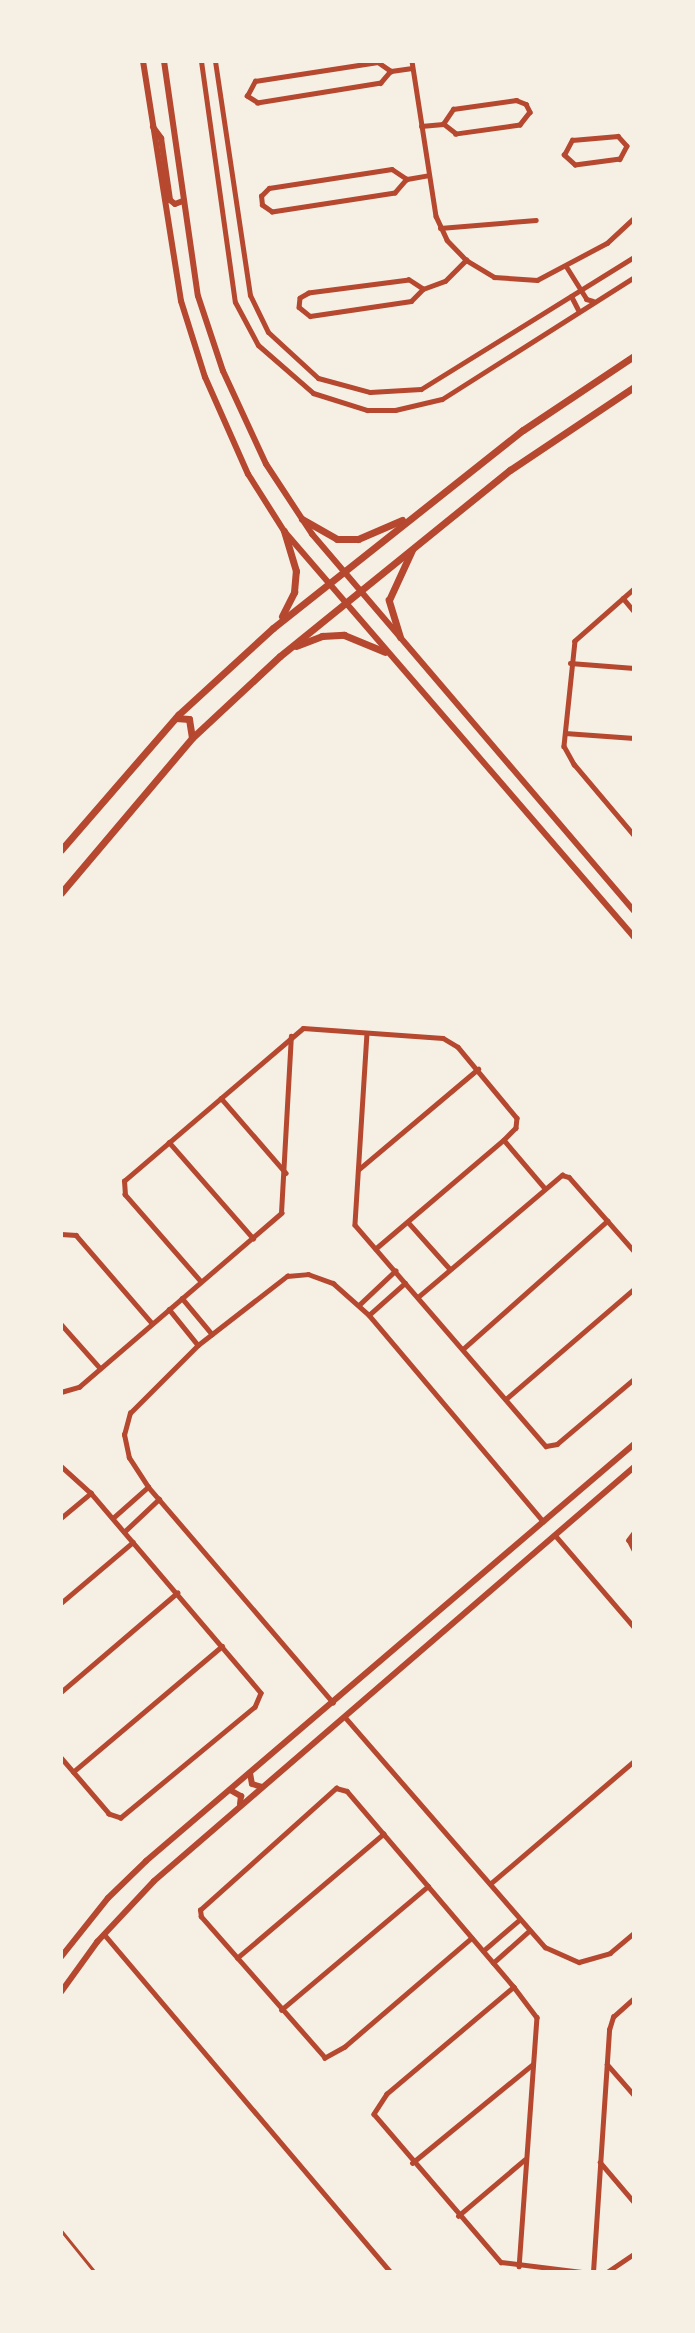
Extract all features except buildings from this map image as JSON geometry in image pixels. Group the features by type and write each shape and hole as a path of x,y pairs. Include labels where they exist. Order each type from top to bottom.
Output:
{"main road":[{"path":"143,61 168,244 193,342 247,474 284,531 385,652 634,937"},
{"path":"164,61 198,296 223,371 266,464 302,519 358,590 634,911"},
{"path":"152,125 161,138 170,200 175,204 183,201"},
{"path":"61,850 176,718 273,628 523,430 634,356"},
{"path":"61,893 192,738 280,656 343,601 510,470 634,387"},
{"path":"302,519 337,539 358,539 384,531 432,501"},
{"path":"273,628 294,592 296,571 284,531"},
{"path":"400,637 389,600 414,547"},
{"path":"280,656 322,636 344,635 385,652"},
{"path":"176,718 189,719 192,738"},
{"path":"61,1957 108,1898 634,1444"},
{"path":"61,1992 104,1934 154,1881 634,1467"},
{"path":"250,1773 252,1784 262,1787"},
{"path":"230,1790 241,1796 240,1806"}],"street":[{"path":"201,61 235,302 258,345 313,393 367,410 395,410 442,399 634,277"},
{"path":"215,61 250,295 268,331 318,378 370,392 421,389 634,257"},
{"path":"391,71 378,62 255,81 246,92 258,103 382,83 391,71 412,64 440,228 466,260 494,277 523,282 566,268 615,237 634,218"},
{"path":"202,71 209,74 216,69"},
{"path":"205,88 211,82 219,86"},
{"path":"421,126 443,124 456,134 520,125 530,112 526,104 516,100 453,109 443,124"},
{"path":"618,136 631,145 620,159 575,165 564,155 572,140 618,136"},
{"path":"407,179 395,193 272,212 261,201 270,188 392,169 407,179 429,176"},
{"path":"440,228 536,219"},
{"path":"423,289 409,280 309,293 300,298 299,306 310,316 411,301 423,289 445,281 466,260"},
{"path":"566,268 583,288 584,296 593,302"},
{"path":"570,296 579,310"},
{"path":"634,589 580,634 570,663 565,733 568,755 634,835"},
{"path":"623,598 634,611"},
{"path":"570,663 634,668"},
{"path":"565,733 634,738"},
{"path":"201,1282 123,1191 124,1181 291,1036 312,1027 443,1038 458,1047 515,1112 516,1128 504,1140 376,1249"},
{"path":"367,1033 354,1220 376,1249 549,1447 634,1379"},
{"path":"61,1392 72,1391 281,1213 286,1173 291,1036"},
{"path":"358,1171 478,1069"},
{"path":"221,1098 286,1173"},
{"path":"504,1140 544,1187"},
{"path":"169,1142 253,1238"},
{"path":"418,1297 544,1187 566,1174 634,1251"},
{"path":"463,1349 607,1221"},
{"path":"408,1222 450,1269"},
{"path":"61,1234 76,1235 152,1323"},
{"path":"359,1305 395,1271"},
{"path":"333,1703 148,1487 129,1458 126,1424 139,1399 198,1345 276,1283 296,1274 333,1283 369,1315 543,1521"},
{"path":"369,1315 405,1283"},
{"path":"506,1399 634,1289"},
{"path":"182,1298 212,1334"},
{"path":"169,1309 198,1345"},
{"path":"61,1324 100,1368"},
{"path":"61,1466 91,1493 113,1518 259,1688 261,1697 255,1707 121,1818 109,1814 61,1758"},
{"path":"113,1518 148,1487"},
{"path":"61,1518 91,1493"},
{"path":"124,1532 159,1499"},
{"path":"634,1533 629,1540 634,1549"},
{"path":"555,1535 634,1627"},
{"path":"61,1603 133,1542"},
{"path":"61,1692 177,1593"},
{"path":"74,1772 222,1646"},
{"path":"345,1717 528,1931 552,1951 579,1962 610,1953 634,1933"},
{"path":"489,1884 634,1762"},
{"path":"472,1938 332,2057 319,2054 201,1917 202,1903 336,1788 347,1791 514,1987 538,2022 525,2159 519,2266"},
{"path":"237,1958 383,1834"},
{"path":"281,2010 428,1886"},
{"path":"483,1951 519,1920"},
{"path":"493,1963 528,1931"},
{"path":"104,1934 391,2272"},
{"path":"514,1987 374,2108 375,2119 501,2262 581,2272"},
{"path":"593,2272 610,2023 634,1998"},
{"path":"606,2063 634,2095"},
{"path":"412,2163 533,2064"},
{"path":"458,2216 525,2159"},
{"path":"599,2161 634,2202"},
{"path":"607,2272 634,2254"}],"lane":[{"path":"61,2230 95,2272"}]}
